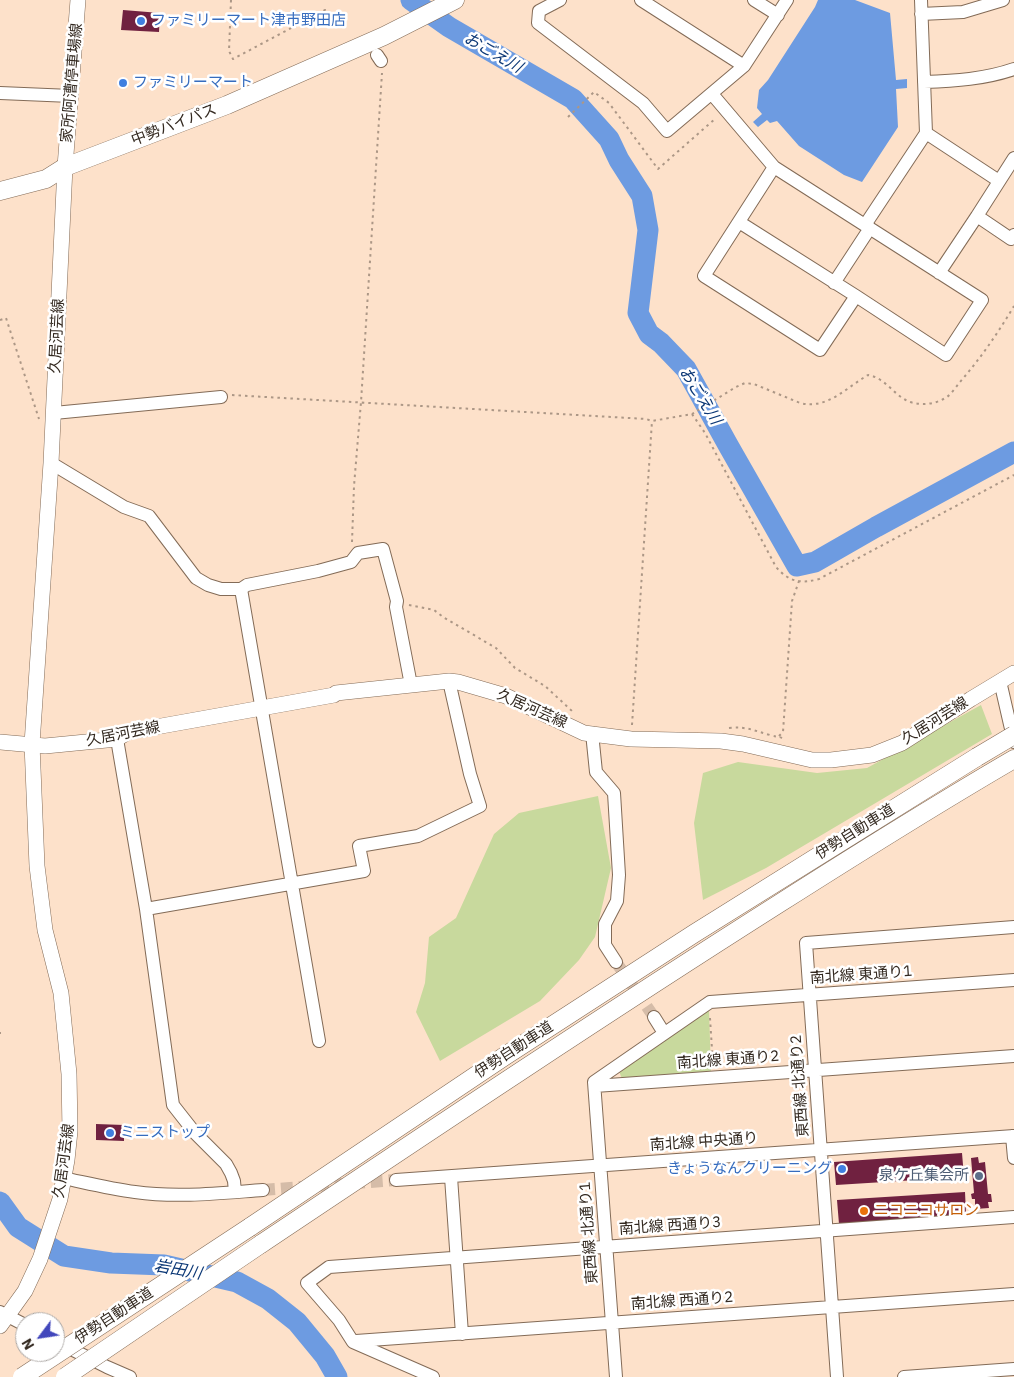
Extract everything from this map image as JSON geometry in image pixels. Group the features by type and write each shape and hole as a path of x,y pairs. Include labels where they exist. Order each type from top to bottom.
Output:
{"highway":[{"name":"中勢バイパス","path":"0,191 46,179 65,167 227,105 384,36 454,0"},
{"name":"伊勢自動車道","path":"22,1377 695,932 976,757 1014,736"},
{"name":"伊勢自動車道","path":"65,1377 516,1073 846,861 1014,759"}],"main road":[{"name":"家所阿漕停車場線","path":"65,167 78,0"},
{"name":"久居河芸線","path":"6,1315 25,1291 40,1260 60,1199 70,1131 69,1074 61,993 45,930 38,875 32,744 54,413 65,167"},
{"name":"久居河芸線","path":"0,742 45,746 117,739 128,732 262,709 334,695 336,693 449,681 490,690 506,696 584,733 632,740 721,741 743,744 812,760 831,760 872,755 902,743 1014,673"}],"street":[{"path":"560,0 539,12 538,23 643,102 667,131 744,66 786,0"},
{"path":"641,0 744,66"},
{"path":"754,0 778,15"},
{"path":"834,283 867,226 926,133 921,0"},
{"path":"921,14 963,12 1003,0"},
{"path":"924,82 972,79 1014,69"},
{"path":"0,93 71,96"},
{"path":"712,94 774,166 982,300 946,355 739,222"},
{"path":"926,133 999,181"},
{"path":"939,273 1014,158"},
{"path":"774,166 704,276 820,350 856,296"},
{"path":"977,216 1011,239 1014,235"},
{"path":"54,413 221,396"},
{"path":"51,464 124,507 149,516 196,578 208,585 221,589 241,589 247,585 300,576 351,562 358,553 383,549 398,601 396,607 411,685"},
{"path":"241,589 319,1041"},
{"path":"146,909 364,871 359,846 418,836 480,806 470,774 449,681"},
{"path":"1000,681 1014,744"},
{"path":"592,734 596,772 614,793 619,875 617,902 605,924 604,945 616,962"},
{"path":"117,739 146,909 173,1105 195,1133 226,1164 234,1181 235,1192"},
{"name":"東西線 北通り2","path":"837,1377 806,943 1014,928"},
{"name":"南北線 東通り1","path":"710,1002 1014,980"},
{"path":"595,1086 594,1082 710,1002"},
{"path":"654,1017 664,1033"},
{"name":"南北線 東通り2","path":"595,1086 1014,1056"},
{"name":"東西線 北通り1","path":"595,1086 616,1377"},
{"path":"1013,1136 1014,1158"},
{"name":"南北線 中央通り","path":"396,1180 1013,1136"},
{"path":"451,1177 462,1334"},
{"path":"62,1178 154,1194 199,1194 263,1190"},
{"name":"南北線 西通り3","path":"353,1342 339,1320 307,1283 329,1267 1014,1218"},
{"name":"南北線 西通り2","path":"353,1342 1014,1294"},
{"path":"353,1342 433,1377"},
{"path":"65,1346 130,1377"},
{"path":"904,1377 985,1374 1014,1369"}],"path":[{"path":"231,0 229,51 233,59 325,10 343,18"},
{"path":"351,562 354,486 362,402 382,82 379,58"},
{"path":"568,117 594,92"},
{"path":"221,396 237,395 362,402 646,419 652,421 692,414 717,400 736,386 745,383 754,384 807,405 827,401 868,375 878,377 909,402 924,404 938,401 950,394 968,374 1014,306"},
{"path":"0,320 6,318 43,430 52,433"},
{"path":"692,414 705,433 776,567 785,576 799,582 810,582 819,579 1014,475"},
{"path":"632,727 652,421"},
{"path":"779,736 783,732 792,601 799,582"},
{"path":"398,601 434,610 485,641 496,648 515,668 545,686 566,707 578,714"},
{"path":"723,728 738,727 757,730 772,736 779,736 783,739"},
{"path":"710,1002 713,1078"}],"green space":[{"path":"981,705 992,734 766,868 703,900 694,823 703,773 738,762 817,773 867,768"},
{"path":"598,796 611,868 595,937 579,960 540,1001 440,1061 416,1012 425,983 429,937 456,918 494,834 519,813"},
{"path":"709,1009 711,1072 622,1079 619,1071"}],"water":[{"path":"818,0 855,0 890,13 896,80 907,79 907,88 896,89 898,127 862,182 844,175 799,146 777,121 770,123 767,120 758,127 753,122 762,114 757,108 759,90 768,80"}],"building":[{"name":"ファミリーマート津市野田店","path":"123,10 160,13 159,32 121,30"},
{"name":"ミニストップ","path":"96,1124 124,1125 124,1141 96,1140"},
{"path":"962,1153 964,1177 836,1185 834,1162"},
{"name":"泉ケ丘集会所","path":"978,1157 979,1163 985,1162 988,1194 991,1194 992,1202 988,1202 989,1208 975,1209 975,1199 972,1199 971,1194 974,1193 971,1158"},
{"path":"965,1192 966,1214 839,1224 837,1200"}],"waterway":[{"name":"おごえ川","path":"411,0 449,27 573,99 609,139 619,160 642,196 648,230 638,313 649,334 661,343 686,369 797,566 815,562 1014,452"},
{"name":"岩田川","path":"0,1202 18,1227 64,1256 111,1263 164,1265 237,1282 268,1299 297,1322 325,1356 337,1377"}],"tunnel":[{"path":"616,962 654,1017"},
{"path":"263,1190 396,1180"}],"place":[{"name":"ファミリーマート津市野田店","path":"141,21"},
{"name":"ファミリーマート","path":"123,83"},
{"name":"ミニストップ","path":"110,1133"},
{"name":"きょうなんクリーニング","path":"842,1169"},
{"name":"泉ケ丘集会所","path":"979,1176"},
{"name":"ニコニコサロン","path":"864,1211"}]}
